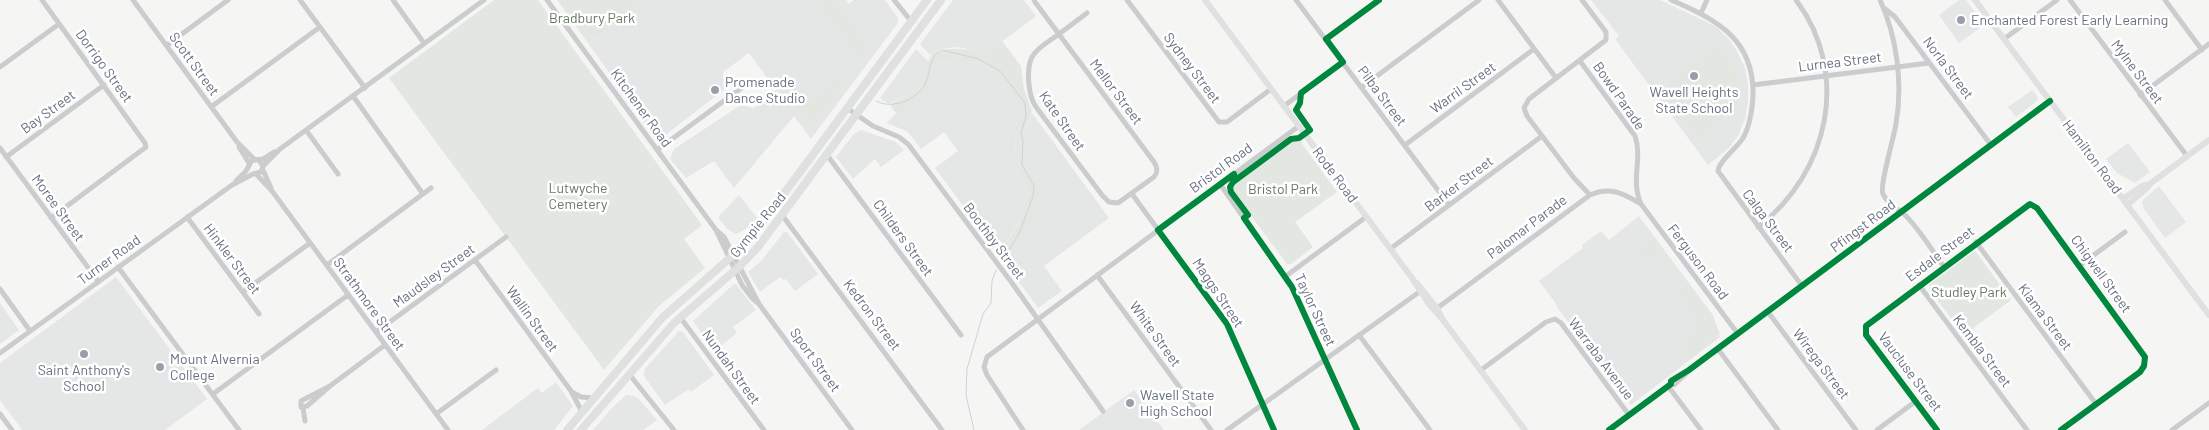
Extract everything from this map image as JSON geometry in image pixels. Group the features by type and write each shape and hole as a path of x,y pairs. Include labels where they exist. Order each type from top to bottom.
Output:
{"highway":[{"name":"Gympie Road","path":"566,430 662,318 732,257 766,218 927,0"},
{"name":"Gympie Road","path":"582,430 680,317 737,268 758,247 941,0"},
{"path":"866,82 871,85 882,80"}],"main road":[{"name":"Rode Road","path":"1205,0 1525,430"},
{"name":"Hamilton Road","path":"1975,0 2209,315"},
{"path":"2125,202 2142,186 2151,183 2209,140"}],"street":[{"name":"Dorrigo Street","path":"42,0 145,142 146,147 51,218"},
{"name":"Scott Street","path":"133,0 237,142 256,160"},
{"path":"166,45 228,0"},
{"path":"300,0 365,88"},
{"path":"393,0 424,43"},
{"name":"Turner Road","path":"232,185 248,165 280,149 484,0"},
{"name":"Kitchener Road","path":"547,0 716,230 737,268"},
{"path":"894,0 911,21"},
{"name":"Mellor Street","path":"1034,0 1156,165 1158,171 1154,177 1132,194"},
{"name":"Sydney Street","path":"1127,0 1219,122 1228,122 1271,89"},
{"name":"Pilba Street","path":"1296,0 1449,205"},
{"path":"1326,39 1379,0"},
{"path":"1362,87 1479,0"},
{"path":"1498,0 1556,78"},
{"path":"1582,0 1606,32 1607,38 1529,99 1524,106 1525,114 1574,178 1590,195"},
{"path":"1671,0 1701,13 1725,29 1742,49 1749,64 1753,85"},
{"path":"1701,13 1707,0"},
{"path":"1758,227 1788,199 1803,178 1815,154 1825,116 1825,76 1817,39 1805,12 1796,0"},
{"path":"1880,0 1884,8 1898,67 1896,123 1881,188 1886,199 1901,212 1944,267"},
{"path":"2004,39 2057,0"},
{"name":"Mylne Street","path":"2070,0 2187,156"},
{"path":"2165,0 2202,50"},
{"name":"Norla Street","path":"1884,8 1894,14 1991,145"},
{"name":"Kate Street","path":"1087,13 1036,52 1032,58 1029,88 1031,100 1104,198 1109,202 1118,203 1132,194"},
{"path":"0,67 59,24"},
{"path":"211,107 320,27"},
{"path":"2140,95 2209,44"},
{"name":"Warril Street","path":"1405,144 1534,49"},
{"name":"Bowd Parade","path":"1580,61 1635,136 1638,150 1635,182 1641,204"},
{"path":"1284,106 1343,62"},
{"name":"Lurnea Street","path":"1753,85 1930,63"},
{"path":"657,150 751,81"},
{"name":"Bay Street","path":"6,157 104,85"},
{"name":"Calga Street","path":"1753,85 1752,105 1743,137 1718,169 1720,176 1802,286"},
{"path":"353,96 423,194"},
{"name":"Pfingst Road","path":"1612,429 1669,385 1674,385 1690,370 2050,101"},
{"name":"Boothby Street","path":"847,108 873,126 899,137 908,144 1103,411"},
{"name":"Bristol Road","path":"1023,430 986,376 984,367 986,359 990,354 1298,126"},
{"path":"306,130 338,174"},
{"name":"Barker Street","path":"1390,249 1542,136"},
{"name":"Scott Street","path":"237,142 248,165"},
{"name":"Moree Street","path":"0,148 98,281"},
{"name":"Turner Road","path":"0,354 232,185 255,174 280,149"},
{"name":"Childers Street","path":"826,155 961,335"},
{"path":"256,160 263,168"},
{"path":"248,165 255,174"},
{"name":"Strathmore Street","path":"263,168 272,191"},
{"name":"Strathmore Street","path":"255,174 272,191 448,430"},
{"name":"Taylor Street","path":"1220,184 1286,276 1357,430"},
{"path":"327,265 431,188"},
{"name":"Palomar Parade","path":"1436,310 1590,195 1599,191 1615,191 1641,204"},
{"name":"Maggs Street","path":"1132,194 1228,324 1274,430"},
{"name":"Ferguson Road","path":"1641,204 1738,334"},
{"name":"Esdale Street","path":"1865,328 1869,323 1976,242 2026,206 2032,204"},
{"name":"Chigwell Street","path":"2032,204 2037,208 2142,350 2145,363 2140,372 2096,404"},
{"name":"Kedron Street","path":"782,215 942,430"},
{"name":"Hinkler Street","path":"187,217 259,314"},
{"path":"1286,276 1366,217"},
{"path":"2079,266 2125,232"},
{"name":"Maudsley Street","path":"376,332 506,237"},
{"name":"Kiama Street","path":"1976,242 2096,404"},
{"path":"243,292 310,243"},
{"name":"Wallin Street","path":"475,260 572,392 582,412"},
{"path":"118,267 239,430"},
{"name":"Sport Street","path":"737,268 759,304 852,430"},
{"name":"White Street","path":"1097,275 1212,430"},
{"name":"Kembla Street","path":"1920,285 2027,430"},
{"path":"0,289 30,331"},
{"path":"1227,430 1421,290"},
{"path":"213,394 348,295"},
{"name":"Wirega Street","path":"1768,312 1856,430"},
{"name":"Nundah Street","path":"680,317 764,430"},
{"name":"Warraba Avenue","path":"1481,370 1546,322 1555,319 1560,323 1629,415"},
{"name":"Vaucluse Street","path":"1865,328 1866,335 1937,430"},
{"path":"1359,335 1430,430"},
{"path":"305,422 303,408 385,345"},
{"path":"1718,349 1778,430"},
{"path":"436,414 496,370"},
{"path":"629,374 674,430"},
{"path":"1669,385 1701,430"},
{"path":"572,392 581,397 594,398"},
{"path":"1877,430 1916,401"},
{"path":"2172,430 2209,403"},
{"path":"2064,429 2096,404"},
{"path":"0,414 12,430"}],"shaded area":[{"path":"648,0 846,0 849,4 854,0 885,0 898,18 898,23 811,139 794,116 734,188 714,161 686,178 670,159 674,149 741,105 754,108 776,90 749,53 723,72 725,89 664,136 655,138 588,43"},
{"path":"953,0 1024,0 1036,16 987,53 958,47 942,49 929,54 920,44"},
{"name":"Wavell Heights State School","path":"1591,0 1660,0 1715,26 1728,38 1745,68 1748,84 1748,102 1745,119 1739,134 1729,148 1708,165 1615,39 1619,36"},
{"name":"Enchanted Forest Early Learning","path":"1959,0 1966,0 1984,25 1959,43 1939,15"},
{"path":"916,49 928,61 921,87 914,93 888,104 880,98"},
{"path":"943,60 956,63 978,62 994,71 1022,107 1020,118 1015,128 1016,167 1028,191 1019,222 999,254 935,168 958,151 944,132 921,149 908,132 887,123 896,113 929,88 933,66"},
{"path":"2032,90 2038,97 2037,101 2016,117 2008,107"},
{"path":"1032,113 1109,218 1044,266 1062,291 1038,308 1004,261 1008,257 1040,184 1027,168 1024,152 1024,136"},
{"path":"861,130 896,142 904,150 881,167 875,159 853,179 836,157 853,135"},
{"path":"2128,143 2150,172 2135,183 2117,173 2106,159"},
{"path":"2159,186 2186,222 2165,238 2144,209 2142,203"},
{"path":"739,195 757,218 744,230 736,234 727,229 718,217"},
{"path":"1639,216 1713,315 1720,337 1631,405 1539,281 1583,248 1582,245 1601,231 1609,240"},
{"path":"784,232 787,232 818,274 795,291 786,279 783,280 780,277 760,292 748,272 760,262"},
{"name":"Saint Anthony's School","path":"116,277 207,399 165,430 22,430 0,400 0,363"},
{"path":"736,284 756,310 733,327 737,333 714,351 693,321"},
{"path":"0,303 19,330 0,344"},
{"path":"679,331 683,332 714,375 691,392 689,389 665,405 644,376 644,370"},
{"path":"556,382 573,406 554,430 482,430 538,388 542,393"},
{"name":"Wavell State High School","path":"1134,390 1164,430 1079,430"},
{"path":"626,395 639,399 657,420 643,430 593,430 611,409"}],"green space":[{"name":"Lutwyche Cemetery","path":"494,0 538,0 702,225 684,239 705,268 659,306 604,370 389,78"},
{"name":"Bradbury Park","path":"557,0 648,0 588,43"},
{"path":"816,0 835,0 870,48 861,60"},
{"path":"1002,41 1021,66 1024,89 1032,111 1024,136 1024,152 1027,168 1040,184 1041,192 1031,223 1004,261 999,254 1019,223 1028,191 1016,167 1015,128 1020,118 1022,107 994,71 978,62 956,63 943,60 933,66 927,98 914,102 896,113 891,107 892,103 914,93 921,87 925,68 932,53 953,49 966,49 987,53"},
{"path":"1722,47 1734,67 1736,90 1729,109 1699,140 1663,93 1685,65 1693,68 1710,48"},
{"path":"860,63 811,129 798,110"},
{"name":"Bristol Park","path":"1295,138 1300,141 1337,192 1295,222 1313,247 1291,264 1287,264 1231,189 1231,185"},
{"path":"1653,240 1710,314 1720,333 1691,359 1680,344 1687,336 1694,335 1695,322 1679,291 1681,284 1678,283 1674,275 1669,272 1655,255 1651,254 1647,262 1639,250"},
{"name":"Studley Park","path":"1973,252 1976,252 2011,300 1964,335 1929,289 1930,284"}],"waterway":[{"path":"876,101 882,104 896,104 916,95 925,84 934,57 942,50 979,59 1000,71 1025,103 1026,116 1021,133 1023,140 1022,165 1034,186 1033,196 1019,234 1002,261"},
{"path":"974,430 966,395 967,369 983,314 991,303 992,281 996,270"}],"cycle path":[{"path":"1357,430 1292,287 1244,218 1248,215 1231,192 1230,187 1233,182 1291,139 1299,138 1310,130 1296,110 1300,103 1301,93 1343,62 1326,39 1379,0"},
{"path":"1609,430 1671,384 1671,381 1689,370 2050,101"},
{"path":"1234,174 1158,230 1227,324 1274,430"},
{"path":"1937,430 1866,335 1866,326 2030,204 2037,208 2145,357 2144,366 2140,372 2061,430"}],"place":[{"name":"Enchanted Forest Early Learning","path":"1961,20"},
{"name":"Wavell Heights State School","path":"1694,76"},
{"name":"Promenade Dance Studio","path":"715,90"},
{"name":"Saint Anthony's School","path":"84,354"},
{"name":"Mount Alvernia College","path":"160,367"},
{"name":"Wavell State High School","path":"1130,403"}]}
